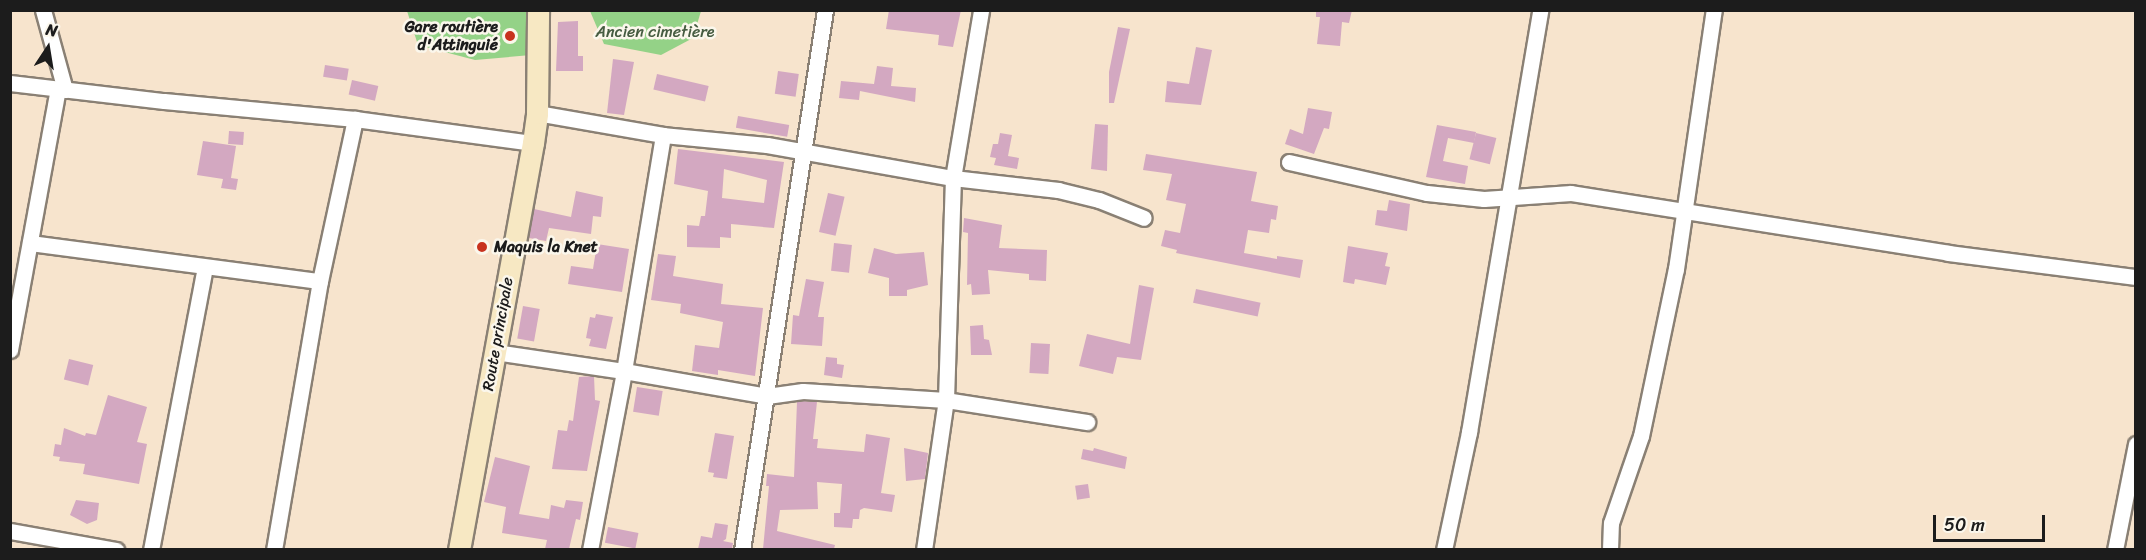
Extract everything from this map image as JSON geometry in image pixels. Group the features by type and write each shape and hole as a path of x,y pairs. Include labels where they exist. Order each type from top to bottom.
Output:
{"street":[{"path":"10,350 62,89 43,10"},
{"name":"Route principale","path":"459,549 533,143 537,113 538,10"},
{"path":"742,549 805,153 825,10"},
{"path":"924,549 946,399 953,178 981,10"},
{"path":"1444,549 1469,432 1540,10"},
{"path":"1610,549 1611,523 1641,436 1685,213 1714,10"},
{"path":"10,83 355,119 533,143"},
{"path":"537,113 663,135 724,140 953,178 1058,190 1099,200 1144,218"},
{"path":"274,549 320,280 355,119"},
{"path":"590,549 624,371 663,135"},
{"path":"1289,162 1427,193 1484,199 1570,193 1685,213 2045,267 2136,278"},
{"path":"30,243 320,280"},
{"path":"151,549 205,267"},
{"path":"495,352 624,371 767,396 803,391 946,399 1087,422"},
{"path":"2115,549 2136,444"},
{"path":"10,531 116,549"}],"green space":[{"path":"407,11 530,11 531,55 475,60 418,45"},
{"name":"Ancien cimetière","path":"590,11 701,11 693,38 661,55 604,44"}],"building":[{"path":"889,10 961,10 953,47 938,45 939,35 886,29"},
{"path":"1316,10 1352,10 1349,23 1342,22 1340,46 1317,44 1320,17 1316,17"},
{"path":"578,21 578,56 583,56 583,71 556,71 558,22"},
{"path":"1118,27 1130,29 1114,103 1109,103 1109,72"},
{"path":"1196,47 1212,50 1201,105 1165,102 1167,81 1189,84"},
{"path":"613,59 634,62 624,115 607,113"},
{"path":"325,65 349,69 347,81 323,77"},
{"path":"877,66 893,68 891,86 916,88 915,102 860,91 859,100 839,98 841,81 874,84"},
{"path":"778,71 799,74 796,97 775,94"},
{"path":"657,74 709,86 705,102 653,90"},
{"path":"352,80 378,86 375,101 349,95"},
{"path":"1308,108 1332,112 1329,129 1324,128 1314,154 1285,144 1290,129 1303,134"},
{"path":"738,116 789,125 787,137 736,128"},
{"path":"1095,124 1108,125 1107,171 1091,169"},
{"path":"1437,125 1476,132 1474,143 1448,138 1443,161 1468,166 1465,184 1426,177"},
{"path":"229,131 244,132 243,145 228,144"},
{"path":"1000,133 1012,135 1008,156 1019,158 1017,169 994,165 996,158 990,157 993,144 998,144"},
{"path":"1476,133 1496,138 1490,164 1469,159"},
{"path":"203,141 236,146 231,178 238,179 236,190 221,188 223,179 197,175"},
{"path":"678,149 784,162 774,228 731,224 731,238 720,237 720,248 687,247 687,225 699,226 701,216 705,216 708,191 674,184","holes":["724,169 767,180 764,203 722,198"]},
{"path":"1146,154 1257,172 1251,201 1278,206 1276,220 1271,219 1269,233 1248,230 1244,253 1277,259 1277,256 1303,260 1300,278 1176,253 1177,250 1161,246 1165,230 1180,233 1186,204 1166,200 1172,174 1143,170"},
{"path":"576,191 603,197 601,217 593,216 591,234 549,228 546,241 529,238 534,209 571,217"},
{"path":"828,193 845,197 836,236 819,232"},
{"path":"1389,200 1410,204 1407,231 1375,225 1377,210 1387,211"},
{"path":"964,218 1002,225 999,248 1047,250 1046,281 1029,280 1029,274 988,270 990,294 972,295 971,284 967,285 968,233 963,232"},
{"path":"834,243 852,245 849,273 831,271"},
{"path":"597,244 629,249 622,292 568,284 571,266 593,269"},
{"path":"1348,246 1388,253 1385,266 1390,267 1386,285 1355,279 1354,284 1343,282"},
{"path":"874,248 896,254 924,252 928,285 907,290 907,296 889,296 889,278 868,273"},
{"path":"658,254 676,256 673,276 723,284 721,304 763,308 755,376 718,370 718,375 692,371 695,345 719,348 723,322 680,313 681,304 651,300"},
{"path":"806,279 824,282 818,317 824,317 822,346 791,344 793,315 799,316"},
{"path":"1139,285 1154,288 1141,360 1117,357 1113,374 1079,366 1087,334 1130,344"},
{"path":"1196,289 1261,303 1258,316 1193,303"},
{"path":"523,306 540,309 534,341 517,338"},
{"path":"596,314 613,317 606,349 589,346 591,339 586,338 590,317 595,318"},
{"path":"983,325 984,339 989,340 992,355 971,355 970,326"},
{"path":"1031,343 1050,344 1048,374 1029,373"},
{"path":"826,357 837,358 837,364 844,365 842,378 824,375"},
{"path":"69,359 93,365 88,385 64,379"},
{"path":"594,376 595,400 600,401 587,471 552,469 558,430 567,431 569,420 573,421 579,377"},
{"path":"637,387 663,391 659,416 633,412"},
{"path":"108,395 147,407 137,442 147,444 139,484 83,474 85,464 59,461 60,457 53,456 55,444 61,445 64,428 85,436 86,433 96,435"},
{"path":"797,402 817,402 813,439 818,439 817,448 864,452 866,434 890,438 881,493 895,495 892,512 864,508 860,510 859,519 853,519 852,528 834,527 834,513 840,513 842,484 817,482 818,509 780,510 777,531 835,545 834,549 763,549 769,486 766,486 767,474 794,477"},
{"path":"715,433 734,436 727,479 713,477 714,473 708,472"},
{"path":"904,448 928,453 925,479 906,481"},
{"path":"1094,448 1127,457 1125,469 1081,459 1083,449 1093,451"},
{"path":"495,457 530,466 519,514 549,519 551,505 564,508 566,500 583,502 580,520 576,519 569,549 545,549 547,540 502,533 506,507 484,502"},
{"path":"1088,484 1090,498 1077,500 1075,486"},
{"path":"76,500 99,503 97,520 87,524 70,515"},
{"path":"715,523 728,525 726,539 723,541 733,543 732,549 698,549 701,536 712,538"},
{"path":"608,527 638,533 635,549 605,543"}],"place":[{"name":"Gare routière d'Attinguié","path":"510,36"},
{"name":"Maquis la Knet","path":"482,247"}]}
